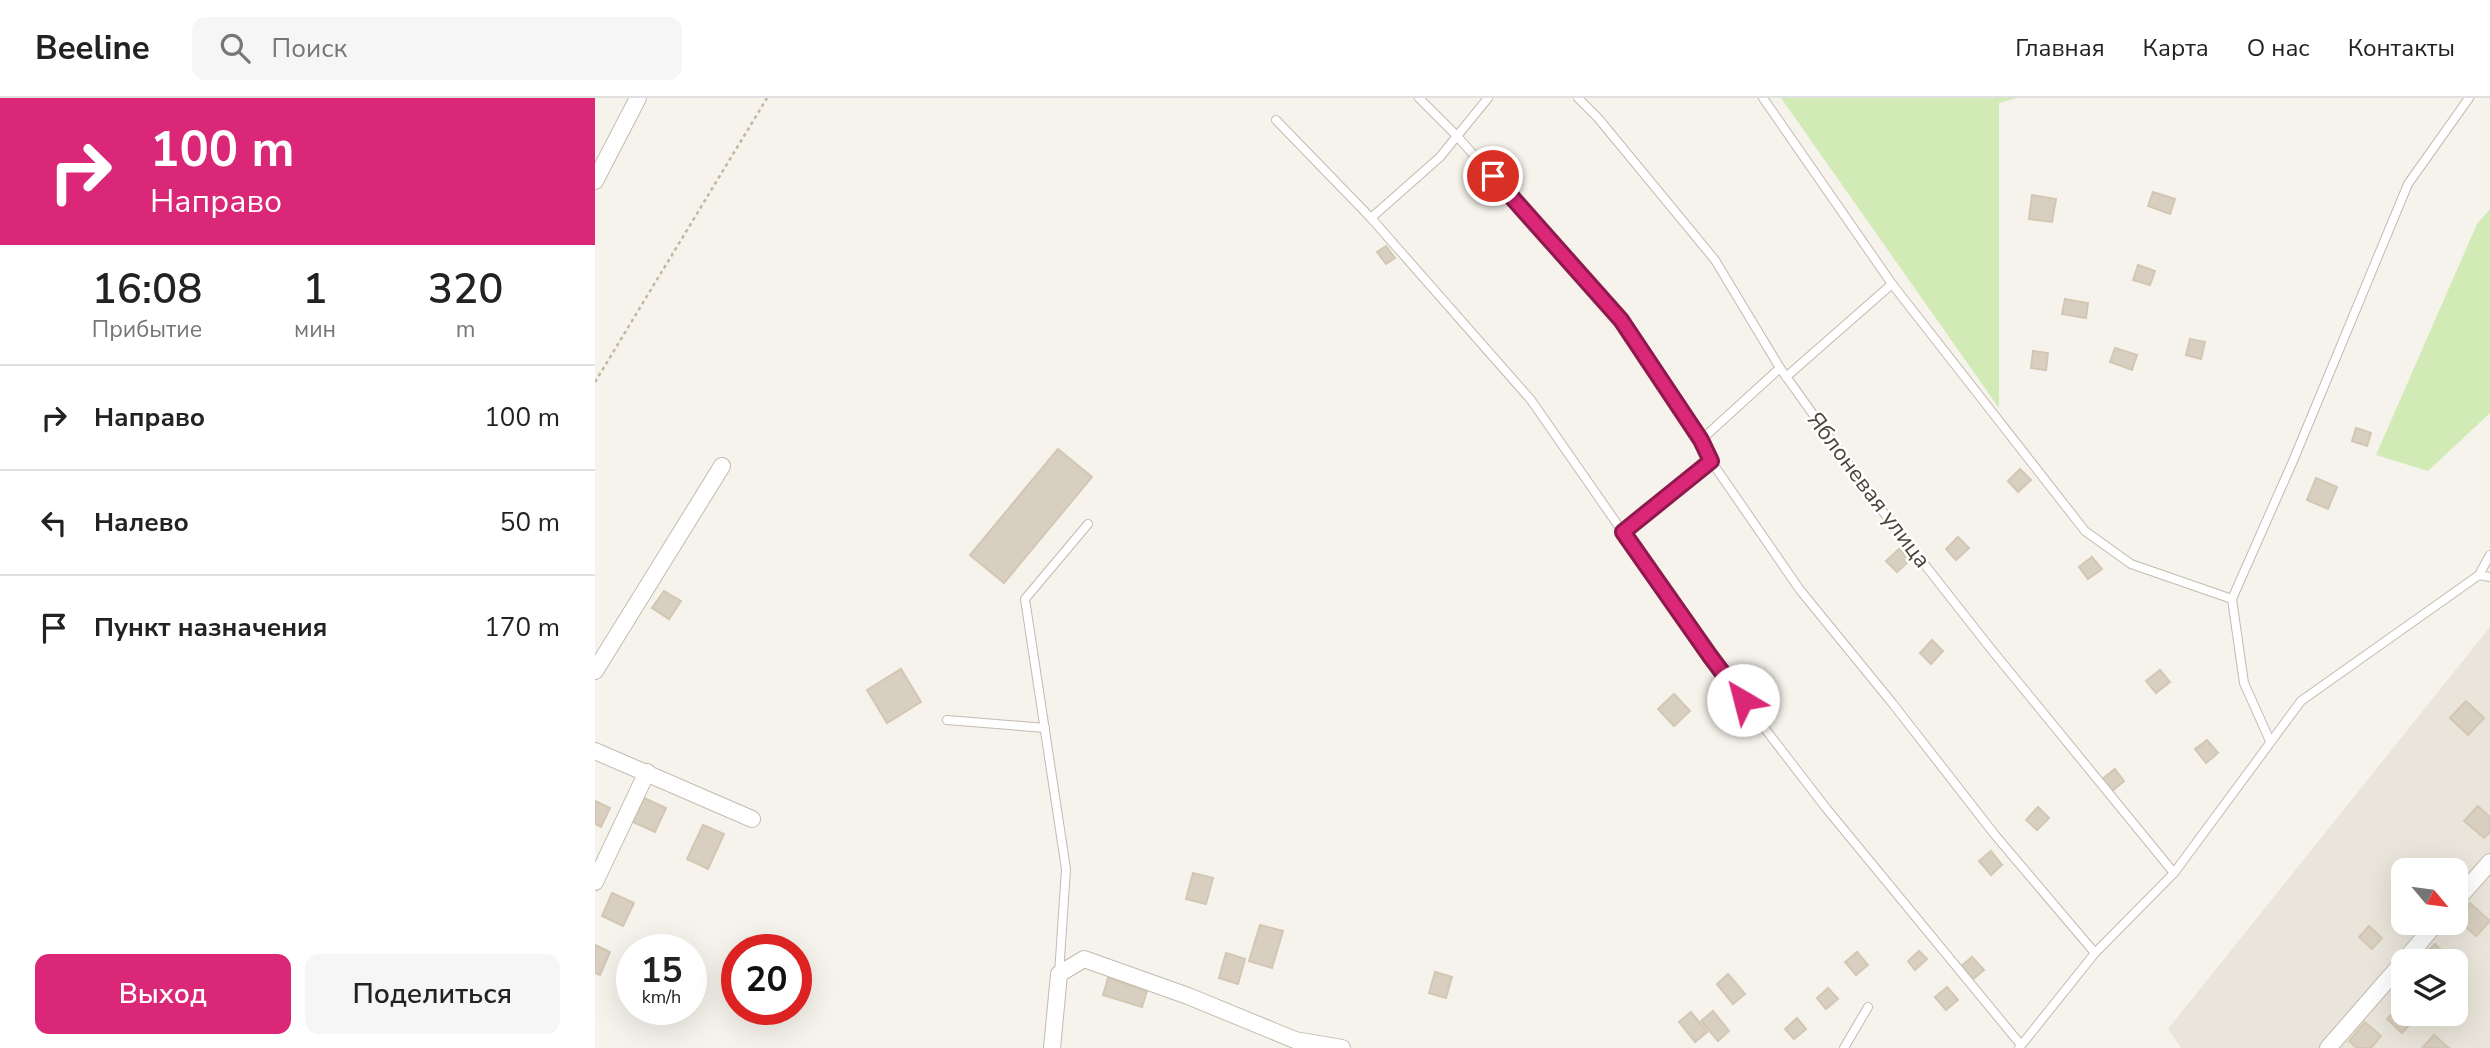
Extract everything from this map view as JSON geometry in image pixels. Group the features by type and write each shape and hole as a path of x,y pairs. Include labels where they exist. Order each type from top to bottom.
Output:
{"street":[{"path":"595,181 638,98"},
{"path":"595,671 722,466"},
{"path":"595,751 752,819"},
{"path":"595,882 647,772"},
{"path":"2468,887 2490,862"},
{"path":"2414,949 2426,935"},
{"path":"1052,1048 1059,974 1084,959 1188,996 1295,1040 1342,1048"},
{"path":"2328,1048 2391,975"}],"lane":[{"path":"1419,98 1456,135 1621,320 1701,440 1711,461 1800,590 1893,704 1994,835 2095,953"},
{"path":"1371,218 1440,157 1488,98"},
{"name":"Яблоневая улица","path":"1578,98 1598,118 1715,260 1786,377 1893,524 2174,873"},
{"path":"1763,98 1892,284 2085,531 2131,564 2232,599"},
{"path":"2270,741 2244,683 2232,599 2293,461 2408,184 2469,98"},
{"path":"1276,120 1371,218 1531,400 1710,656 1818,797 2020,1046 2095,953 2174,873 2301,701 2479,575 2490,555"},
{"path":"1786,377 1892,284"},
{"path":"1701,440 1780,368"},
{"path":"1623,532 1711,461"},
{"path":"1059,974 1066,869 1025,598 1089,524"},
{"path":"2479,575 2490,577"},
{"path":"947,720 1045,728"},
{"path":"1844,1048 1868,1007"}],"path":[{"path":"595,382 767,98"}],"shaded area":[{"path":"2490,627 2490,1048 2181,1048 2168,1029"}],"green space":[{"path":"1781,98 2017,98 1999,103 1999,408"},
{"path":"2490,209 2490,413 2428,471 2376,455 2477,224"}],"building":[{"path":"2153,192 2175,199 2170,214 2148,206"},
{"path":"2032,195 2056,199 2052,222 2029,219"},
{"path":"1386,246 1395,258 1386,264 1377,252"},
{"path":"2138,265 2155,271 2150,285 2133,280"},
{"path":"2065,299 2088,303 2086,318 2062,314"},
{"path":"2190,339 2205,342 2201,359 2186,355"},
{"path":"2115,348 2137,355 2132,370 2110,362"},
{"path":"2033,351 2048,353 2046,370 2031,368"},
{"path":"2356,428 2371,433 2367,446 2352,441"},
{"path":"1058,449 1092,477 1004,583 970,555"},
{"path":"2020,469 2031,480 2018,492 2008,481"},
{"path":"2316,478 2337,487 2328,509 2307,500"},
{"path":"1958,537 1969,548 1956,560 1946,549"},
{"path":"1899,549 1910,560 1897,572 1886,561"},
{"path":"2092,557 2102,569 2088,579 2079,567"},
{"path":"664,591 681,601 669,619 652,608"},
{"path":"1932,640 1943,651 1931,664 1920,653"},
{"path":"901,669 921,702 887,723 867,690"},
{"path":"2160,670 2170,682 2156,693 2146,681"},
{"path":"1674,694 1690,711 1674,726 1658,709"},
{"path":"2466,701 2484,718 2468,735 2450,718"},
{"path":"2207,740 2218,753 2206,763 2195,749"},
{"path":"2115,769 2124,781 2111,792 2101,780"},
{"path":"644,798 666,808 655,832 633,822"},
{"path":"595,801 610,808 601,827 595,824"},
{"path":"2478,806 2490,817 2490,832 2484,838 2464,821"},
{"path":"2038,807 2049,818 2037,830 2026,820"},
{"path":"703,825 724,834 708,869 687,859"},
{"path":"1991,851 2002,865 1991,875 1979,861"},
{"path":"1193,873 1213,878 1206,904 1186,899"},
{"path":"612,893 634,903 623,926 602,916"},
{"path":"2470,903 2490,921 2476,936 2468,929"},
{"path":"1260,925 1283,931 1272,968 1249,961"},
{"path":"2369,926 2382,938 2372,949 2359,937"},
{"path":"595,945 610,952 600,975 595,973"},
{"path":"1919,951 1927,959 1915,970 1908,961"},
{"path":"1857,952 1868,965 1856,975 1845,962"},
{"path":"1226,953 1245,959 1238,984 1219,978"},
{"path":"1972,957 1984,970 1972,980 1960,967"},
{"path":"1435,972 1452,977 1446,998 1429,993"},
{"path":"1728,974 1745,994 1733,1004 1717,984"},
{"path":"1108,978 1147,991 1142,1007 1103,995"},
{"path":"1947,987 1958,1000 1946,1010 1935,997"},
{"path":"1828,988 1838,999 1826,1009 1817,998"},
{"path":"1713,1011 1729,1031 1718,1041 1701,1021"},
{"path":"1691,1012 1707,1032 1695,1042 1679,1022"},
{"path":"1797,1018 1806,1029 1794,1039 1785,1029"},
{"path":"2365,1022 2381,1036 2371,1048 2357,1048 2349,1041"},
{"path":"2394,1026 2408,1026 2402,1033"},
{"path":"2434,1035 2449,1048 2422,1048"}],"route":[{"path":"1493,176 1621,320 1701,440 1711,461 1623,532 1743,700"}]}
